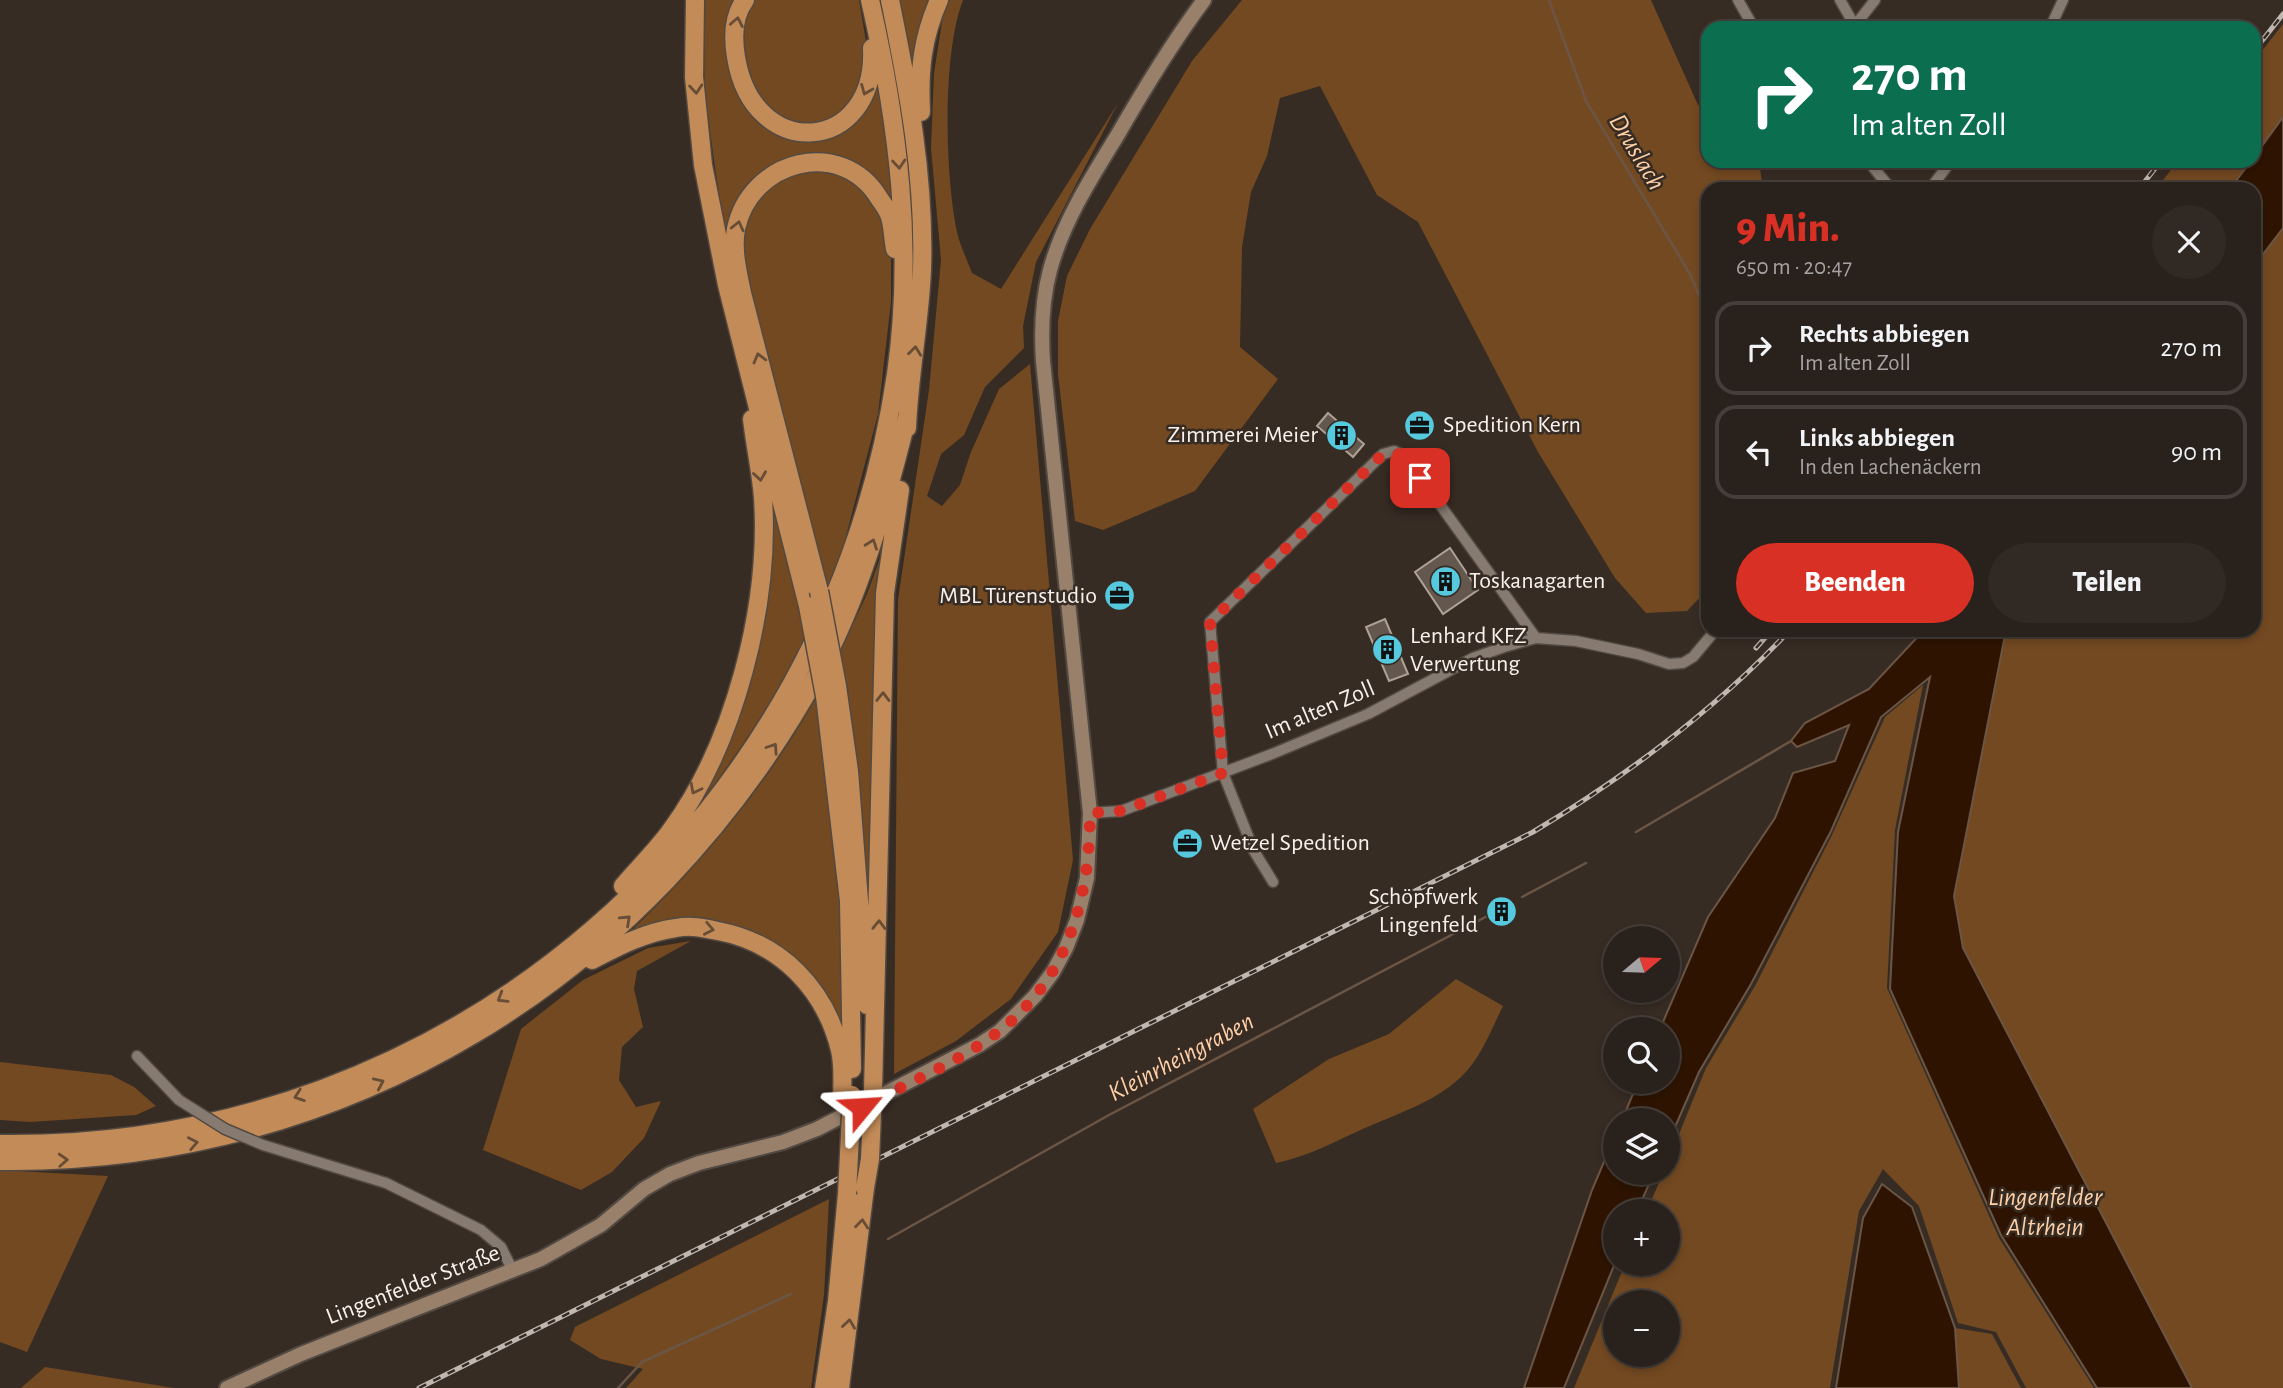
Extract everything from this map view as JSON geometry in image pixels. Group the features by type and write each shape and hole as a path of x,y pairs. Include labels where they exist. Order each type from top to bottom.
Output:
{"highway":[{"path":"695,0 695,77 704,164 727,285 831,691"},
{"path":"744,0 737,15 733,43 739,78 746,95 763,117 784,128 815,132 839,124 852,115 867,95 873,68 864,0"},
{"path":"0,1144 76,1143 153,1134 252,1112 337,1084 429,1040 510,993 596,927 674,851 715,802 780,707 809,656 844,573 871,493 896,373 902,306 904,219 894,113 870,0"},
{"path":"824,1388 837,1301 849,1159 858,1095 885,593 905,465 907,418 922,279 917,157 890,0"},
{"path":"917,157 921,126 919,68 930,20 939,0"},
{"path":"840,1388 866,1188 858,1095 849,901 831,691 819,591 736,262 736,230 750,195 776,171 804,163 826,163 861,176 874,189 890,215 902,306"},
{"path":"596,927 604,908 672,830 687,806 718,744 747,662 756,620 763,544 763,498 745,360"},
{"path":"0,1161 84,1159 126,1154 254,1129 341,1099 398,1075 502,1018 600,944 681,868 725,817 778,740 817,675 849,605 885,506 907,418"},
{"path":"555,980 643,935 678,927 697,927 742,935 774,952 808,981 827,1011 858,1095"}],"main road":[{"name":"Lingenfelder Straße","path":"226,1388 301,1354 513,1271 569,1246 611,1217 644,1189 670,1174 699,1163 783,1142 817,1129 952,1061 1000,1031 1035,996 1053,972 1077,920 1087,878 1090,813 1043,361 1044,304 1050,271 1060,243 1087,186 1169,50 1204,0"}],"street":[{"path":"1738,0 1750,21"},
{"path":"1840,0 1851,21"},
{"path":"1859,21 1875,0"},
{"path":"2053,21 2060,1"},
{"path":"1874,168 1885,182"},
{"path":"1273,882 1254,851 1223,773 1210,622 1383,454 1394,451 1405,456 1536,638"},
{"name":"Im alten Zoll","path":"1090,813 1121,811 1223,773 1368,714 1473,658 1536,638 1576,641 1612,648 1669,664 1683,663 1693,657 1710,637"},
{"path":"137,1056 179,1100 225,1129 263,1145 346,1168 386,1183 481,1230 500,1247 513,1271"}],"shaded area":[{"path":"705,0 739,0 740,96 818,136 878,80 887,133 893,210 842,161 756,180 732,269 705,87"},
{"path":"749,0 859,0 870,65 847,113 806,128 763,111 737,52"},
{"path":"897,0 932,0 912,71"},
{"path":"950,0 963,0 956,23 949,82 950,179 957,232 972,273 1001,289 1118,103 1036,262 1023,326 1024,348 985,387 964,435 941,454 927,496 942,506 960,485 971,452 999,389 1030,364 1073,860 1058,932 1011,999 956,1041 894,1074 898,600 929,390 941,260 931,148 934,73 944,9"},
{"path":"1242,0 1651,0 1701,108 1701,168 1760,168 1762,182 1701,182 1701,596 1687,611 1646,613 1615,578 1538,452 1418,222 1377,195 1320,86 1280,98 1267,156 1251,192 1242,247 1240,347 1278,379 1195,491 1103,530 1075,521 1058,374 1058,321 1067,276 1090,229 1192,61"},
{"path":"2283,24 2283,117 2261,147 2261,52"},
{"path":"2172,168 2246,168 2235,182 2162,182"},
{"path":"838,170 874,195 891,243 891,302 878,414 840,559 826,590 740,254 748,207 786,173"},
{"path":"2283,228 2283,1388 2192,1388 1963,948 1954,896 2005,637 2261,637 2261,257"},
{"path":"765,469 800,602 797,604 805,641 745,740 677,833 740,702"},
{"path":"886,542 874,984 844,689 847,688 840,652 867,594"},
{"path":"1923,685 1895,830 1887,988 1999,1238 2094,1388 2026,1388 1996,1332 1958,1323 1919,1206 1883,1169 1859,1211 1830,1388 1574,1388 1603,1317 1603,1367 1680,1367 1680,1290 1614,1290 1620,1276 1680,1276 1680,1199 1652,1199 1658,1185 1680,1185 1680,1132 1706,1068 1755,986 1832,835 1885,717"},
{"path":"816,698 840,870 846,1049 834,1012 744,931 627,935 681,880 730,824 775,763"},
{"path":"691,941 637,971 634,989 643,1027 622,1047 619,1080 636,1107 661,1101 644,1138 612,1172 581,1190 483,1150 521,1029 583,980 648,948"},
{"path":"1456,979 1503,1006 1479,1053 1460,1078 1415,1107 1310,1153 1276,1163 1253,1109 1329,1059 1389,1034"},
{"path":"0,1062 111,1075 134,1087 156,1106 136,1115 30,1122 0,1120"},
{"path":"0,1170 108,1176 27,1352 0,1342"},
{"path":"829,1199 824,1295 811,1388 626,1388 643,1369 601,1359 570,1340 575,1327"},
{"path":"1955,1328 1992,1334 2021,1388 1959,1388"},
{"path":"45,1367 174,1388 21,1388"}],"water":[{"path":"2283,117 2283,228 2261,257 2261,182 2235,182 2246,168 2261,168 2261,147"},
{"name":"Lingenfelder Altrhein","path":"1917,637 2005,637 1954,896 1963,948 2192,1388 2097,1388 2001,1235 1890,989 1898,832 1930,677 1881,717 1831,831 1751,984 1699,1072 1680,1116 1680,1108 1627,1108 1633,1094 1680,1094 1680,1017 1665,1017 1671,1003 1680,1003 1680,982 1708,917 1775,818 1793,773 1835,761 1849,725 1797,747 1791,741 1805,723 1869,689"},
{"path":"1603,1164 1603,1185 1649,1185 1642,1199 1603,1199 1603,1276 1610,1276 1564,1388 1524,1388"},
{"path":"1882,1184 1912,1207 1955,1328 1959,1388 1836,1388 1863,1218"}],"building":[{"name":"Zimmerei Meier","path":"1328,413 1364,444 1353,457 1317,426"},
{"name":"Toskanagarten","path":"1450,548 1478,590 1443,614 1415,572"},
{"name":"Lenhard KFZ Verwertung","path":"1385,619 1408,674 1389,681 1366,627"}],"waterway":[{"name":"Druslach","path":"1549,0 1586,101 1690,274 1701,300"},
{"name":"Kleinrheingraben","path":"1636,832 1791,741"},
{"name":"Kleinrheingraben","path":"1522,897 1586,863"},
{"name":"Kleinrheingraben","path":"888,1239 1109,1115 1495,912"},
{"name":"Kleinrheingraben","path":"618,1388 642,1362 791,1294"}],"railway":[{"path":"2261,42 2283,14"},
{"path":"2144,182 2156,168"},
{"path":"1756,648 1766,637"},
{"path":"419,1388 1533,832 1603,788 1669,740 1731,688 1783,637"}],"place":[{"name":"Spedition Kern","path":"1420,425"},
{"name":"Zimmerei Meier","path":"1341,435"},
{"name":"Toskanagarten","path":"1446,581"},
{"name":"MBL Türenstudio","path":"1120,596"},
{"name":"Lenhard KFZ Verwertung","path":"1387,650"},
{"name":"Wetzel Spedition","path":"1187,843"},
{"name":"Schöpfwerk Lingenfeld","path":"1501,911"}],"route":[{"path":"862,1107 979,1045 1000,1031 1035,996 1053,972 1077,920 1087,878 1090,813 1121,811 1223,773 1210,622 1383,454 1394,451 1405,456 1420,478"}]}
